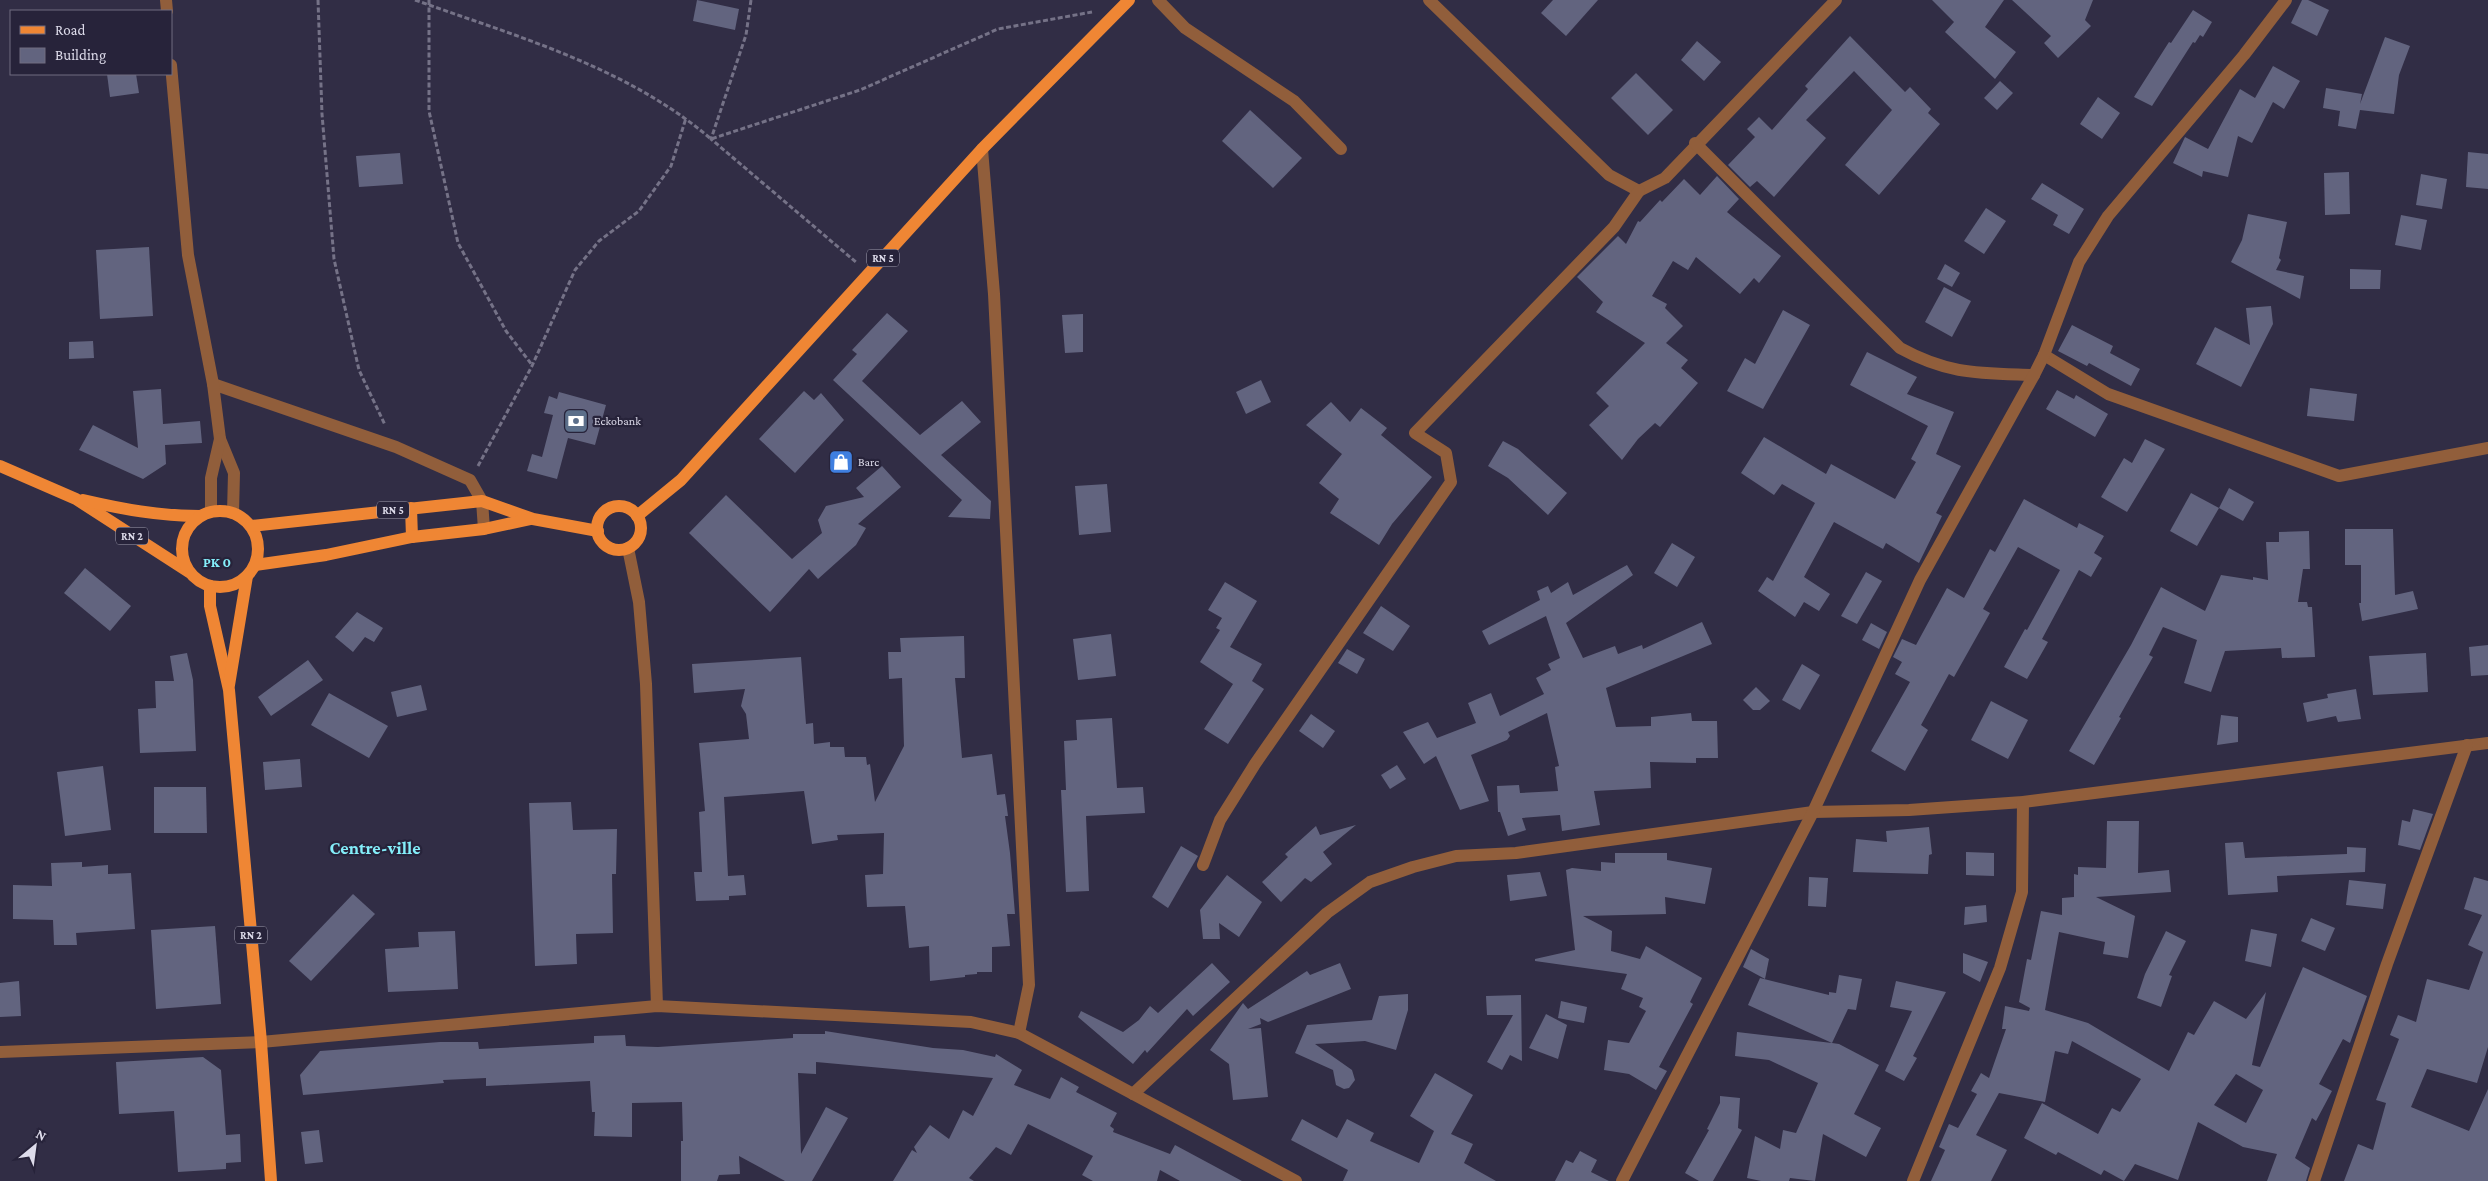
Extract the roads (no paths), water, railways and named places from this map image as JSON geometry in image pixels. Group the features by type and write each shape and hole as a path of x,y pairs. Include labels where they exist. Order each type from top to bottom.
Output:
{"main road":[{"name":"RN 5","path":"637,516 681,480 982,149 1129,0"},
{"name":"RN 2","path":"0,466 76,498 139,512 168,516 205,514"},
{"name":"RN 2","path":"76,498 189,572"},
{"name":"RN 5","path":"251,526 482,501 533,519 598,531"},
{"path":"627,507 637,516 641,527 640,536 628,548 611,548 604,543 598,531 599,520 610,508 627,507"},
{"path":"411,508 412,537"},
{"path":"233,513 251,526 258,545 255,565 247,576 230,586 210,586 195,578 183,561 181,548 183,536 190,524 205,514 233,513"},
{"name":"RN 5","path":"255,565 326,555 412,537 484,529 533,519"},
{"name":"RN 2","path":"228,690 247,576"},
{"name":"RN 2","path":"210,586 210,606 228,690 261,1042 271,1181"}],"street":[{"path":"1158,0 1186,28 1294,101 1341,149"},
{"path":"1429,0 1609,175 1638,191"},
{"path":"1203,865 1220,820 1255,764 1451,482 1446,453 1415,433 1614,227 1638,191 1665,178 1696,143 1836,0"},
{"path":"1622,1181 1813,812 1920,580 2034,376 2044,355 2079,262 2108,216 2244,55 2286,0"},
{"path":"172,75 188,254 213,384 220,439 234,473 233,513"},
{"path":"1696,143 1900,348 1925,362 1964,372 2034,376"},
{"path":"982,149 994,294 1029,985 1019,1033"},
{"path":"2044,355 2108,394 2339,476 2488,448"},
{"path":"213,384 396,447 470,480 482,501 484,529"},
{"path":"205,514 220,439"},
{"path":"628,548 639,602 646,684 657,1006"},
{"path":"1133,1094 1327,913 1370,882 1413,867 1456,856 1516,853 1813,812 1908,810 2023,802 2488,743"},
{"path":"2314,1181 2387,964 2467,745"},
{"path":"1913,1181 1996,977 2022,892 2023,802"},
{"path":"0,1052 261,1042 657,1006 971,1022 1019,1033 1296,1181"}],"place":[{"name":"Eckobank","path":"576,421"},
{"name":"Barc","path":"841,462"}],"district":[{"name":"PK 0","path":"217,562"},
{"name":"Centre-ville","path":"375,848"}]}
